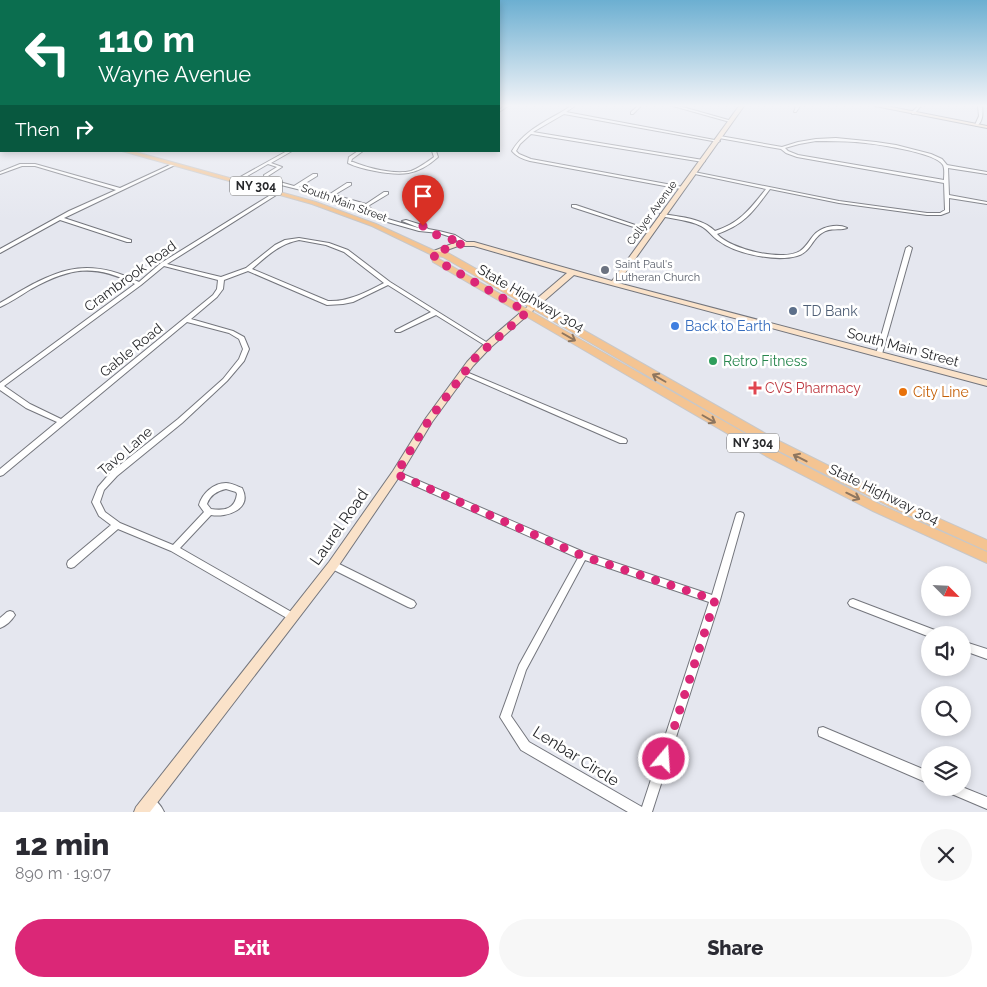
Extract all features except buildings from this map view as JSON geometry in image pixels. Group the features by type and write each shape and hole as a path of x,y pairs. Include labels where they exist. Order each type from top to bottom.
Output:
{"main road":[{"name":"South Main Street","path":"130,152 279,192 362,220 433,253"},
{"name":"State Highway 304","path":"433,253 436,260 531,309 771,442 893,503 987,546"},
{"name":"State Highway 304","path":"531,309 724,428 894,516 987,558"}],"street":[{"path":"518,144 514,150 518,155 530,160 681,188"},
{"path":"596,144 703,162"},
{"name":"Collyer Avenue","path":"614,284 681,188 695,173 716,144"},
{"path":"753,144 782,148 797,156 946,182"},
{"path":"782,148 791,144"},
{"path":"695,173 839,202 941,214 947,211 946,166 941,160 918,151 873,144"},
{"path":"234,181 288,152"},
{"path":"359,152 350,158 350,163 394,174 404,174 423,169 436,157 434,152"},
{"name":"South Main Street","path":"268,163 280,167 266,176 266,179 366,206 376,216 392,222 419,230 430,231 464,243 476,244 614,284 987,383"},
{"path":"0,173 21,165 35,165 119,189"},
{"path":"0,251 60,218 173,165"},
{"path":"946,166 987,173"},
{"path":"295,187 315,175"},
{"path":"330,196 350,184"},
{"path":"714,233 728,229 745,219 768,189"},
{"name":"Crambrook Road","path":"0,386 139,284 163,264 279,192"},
{"path":"366,206 386,193"},
{"path":"948,196 987,203"},
{"path":"574,206 651,231"},
{"path":"662,215 706,226 720,239 746,250 786,256 801,254 820,232 826,229 845,228"},
{"path":"60,218 129,241"},
{"path":"163,264 221,279 248,269 286,241 299,239 327,244 346,251 388,283 488,345"},
{"name":"South Main Street","path":"433,253 464,243"},
{"path":"879,354 909,248"},
{"path":"0,305 43,280 74,269 88,268 114,273 139,284"},
{"path":"248,269 319,300 339,304 349,303 388,283"},
{"name":"Laurel Road","path":"141,812 333,565 396,474 429,420 464,373 488,345 572,272"},
{"name":"Gable Road","path":"0,473 188,320 215,296 220,289 221,279"},
{"path":"398,331 436,312"},
{"name":"Tavo Lane","path":"188,320 231,332 242,338 246,348 242,360 225,380 187,415 114,474 101,489 96,502 102,514 117,525 174,549 292,617"},
{"path":"464,373 623,441"},
{"path":"0,386 28,406 62,422"},
{"path":"396,474 583,556 715,600"},
{"path":"226,486 239,490 241,499 236,507 224,513 209,512 204,505 204,500 214,490 226,486"},
{"path":"174,549 209,512"},
{"path":"646,812 715,600 740,515"},
{"path":"71,564 117,525"},
{"name":"Lenbar Circle","path":"583,556 522,668 505,718 525,746 639,812"},
{"path":"333,565 412,604"},
{"path":"853,603 921,629"},
{"path":"0,624 10,614"},
{"path":"971,648 987,654"},
{"path":"823,732 921,774"},
{"path":"970,796 987,803"},
{"path":"148,802 158,812"}],"place":[{"name":"Saint Paul's Lutheran Church","path":"605,270"},
{"name":"TD Bank","path":"793,311"},
{"name":"Back to Earth","path":"675,326"},
{"name":"Retro Fitness","path":"713,361"},
{"name":"CVS Pharmacy","path":"755,388"},
{"name":"City Line","path":"903,392"}],"route":[{"path":"423,226 434,232 434,234 464,243 433,253 436,260 527,312 476,357 429,420 396,474 583,556 715,600 664,759"}]}
